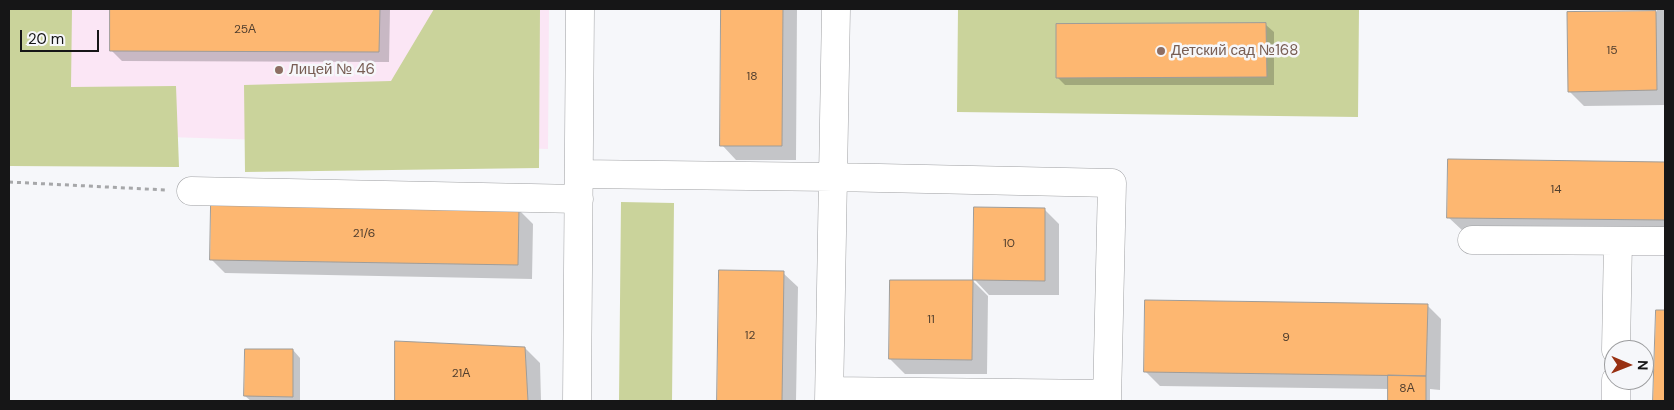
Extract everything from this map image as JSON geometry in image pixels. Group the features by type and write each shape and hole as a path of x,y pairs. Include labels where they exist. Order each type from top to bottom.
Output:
{"street":[{"path":"578,401 580,9"},
{"path":"191,191 579,186 833,176 1112,183 1107,398 830,396 833,176 836,9"},
{"path":"1472,240 1665,241"},
{"path":"1616,340 1618,242"}],"path":[{"path":"9,182 191,191"}],"shaded area":[{"name":"Лицей № 46","path":"9,9 549,9 548,149 9,132"}],"green space":[{"path":"9,9 72,9 71,87 176,86 179,167 9,166"},
{"path":"434,9 540,9 539,168 245,172 244,85 391,81"},
{"path":"958,9 1359,9 1358,117 957,112"},
{"path":"621,202 674,203 672,401 619,401"}],"building":[{"path":"110,9 380,9 379,52 110,51"},
{"path":"721,9 783,9 782,146 720,146"},
{"path":"1656,11 1657,90 1568,92 1567,12"},
{"name":"Детский сад №168","path":"1266,23 1267,77 1056,78 1056,24"},
{"path":"1448,159 1665,162 1665,220 1447,218"},
{"path":"211,203 519,209 518,265 210,260"},
{"path":"974,207 1045,208 1045,281 973,280"},
{"path":"719,270 784,271 782,401 717,401"},
{"path":"890,280 973,280 972,360 889,359"},
{"path":"1145,300 1428,304 1426,376 1144,372"},
{"path":"1656,310 1665,310 1665,401 1653,401"},
{"path":"395,341 525,347 528,401 395,401"},
{"path":"245,349 293,349 293,397 244,396"},
{"path":"1388,375 1426,376 1426,401 1388,401"}],"place":[{"name":"Детский сад №168","path":"1161,51"},
{"name":"Лицей № 46","path":"279,70"}]}
